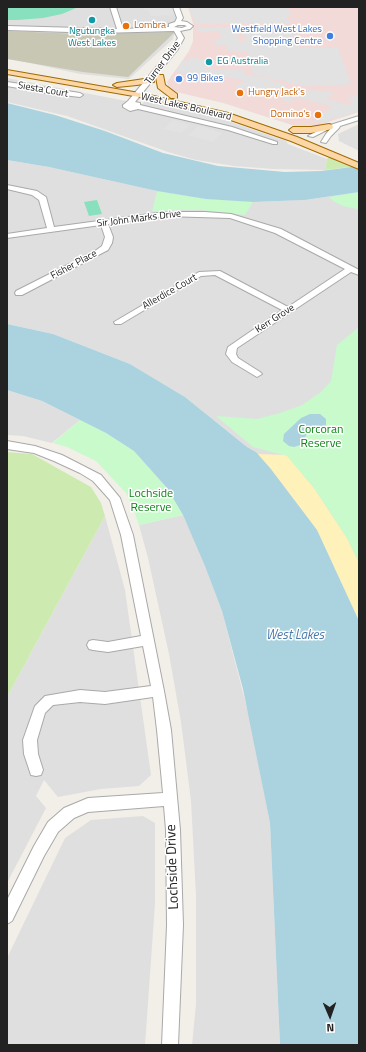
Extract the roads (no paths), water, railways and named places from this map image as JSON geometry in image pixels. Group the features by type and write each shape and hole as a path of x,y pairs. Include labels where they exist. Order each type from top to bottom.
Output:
{"main road":[{"name":"West Lakes Boulevard","path":"7,65 117,85 224,115 294,139 339,158 357,162"},
{"name":"West Lakes Boulevard","path":"7,72 144,93 174,96 214,105 311,136 357,162"},
{"path":"160,77 162,86 174,96"},
{"path":"117,85 140,83 151,80"},
{"path":"293,130 311,130 329,127"},
{"path":"311,136 309,140 332,151 339,158"}],"street":[{"path":"113,7 120,30"},
{"name":"Turner Drive","path":"144,93 151,80 182,38 174,27 180,18 176,7"},
{"path":"7,28 120,30 174,27 187,31 186,17 183,7"},
{"name":"Turner Drive","path":"144,93 160,77 182,49 187,31"},
{"name":"Siesta Court","path":"7,84 80,95"},
{"path":"144,93 138,106 133,109 125,107 126,104 130,103 144,93"},
{"path":"138,106 230,128 274,143"},
{"path":"311,136 329,127 359,118"},
{"path":"324,142 328,135 343,123"},
{"path":"7,188 34,192 39,196 43,200 51,230"},
{"name":"Sir John Marks Drive","path":"7,236 178,214 231,216 278,231 355,271"},
{"name":"Fisher Place","path":"19,294 98,254 108,243 109,237 104,223"},
{"name":"Kerr Grove","path":"257,374 235,360 231,354 233,346 288,310 355,271"},
{"name":"Allerdice Court","path":"118,322 199,274 208,273 217,273 288,310"},
{"name":"Lochside Drive","path":"7,445 35,450 84,470 97,478 115,498 127,535 158,691 164,730 173,830 175,925 170,1045"},
{"path":"93,645 108,647 148,640"},
{"path":"36,770 31,754 30,740 40,710 50,700 80,696 106,698 158,691"},
{"path":"7,916 39,851 53,827 68,813 88,805 170,799"}],"water":[{"path":"7,103 55,115 105,131 163,153 218,166 285,172 321,171 359,166 359,192 305,200 253,202 206,199 157,191 49,167 7,160"},
{"name":"West Lakes","path":"7,324 53,334 130,364 185,397 247,447 256,452 317,530 359,621 359,1045 280,1045 270,823 243,689 222,611 183,515 167,488 134,451 106,433 42,401 7,390"},
{"path":"310,414 320,414 326,419 326,425 322,430 307,434 300,445 294,447 289,446 283,441 284,434 301,418"}],"place":[{"name":"Ngutungka West Lakes","path":"92,20"},
{"name":"Lombra","path":"126,26"},
{"name":"Westfield West Lakes Shopping Centre","path":"330,36"},
{"name":"EG Australia","path":"209,62"},
{"name":"99 Bikes","path":"179,79"},
{"name":"Hungry Jack's","path":"240,93"},
{"name":"Domino's","path":"318,115"}],"park label":[{"name":"Corcoran Reserve","path":"321,437"},
{"name":"Lochside Reserve","path":"151,501"}]}
